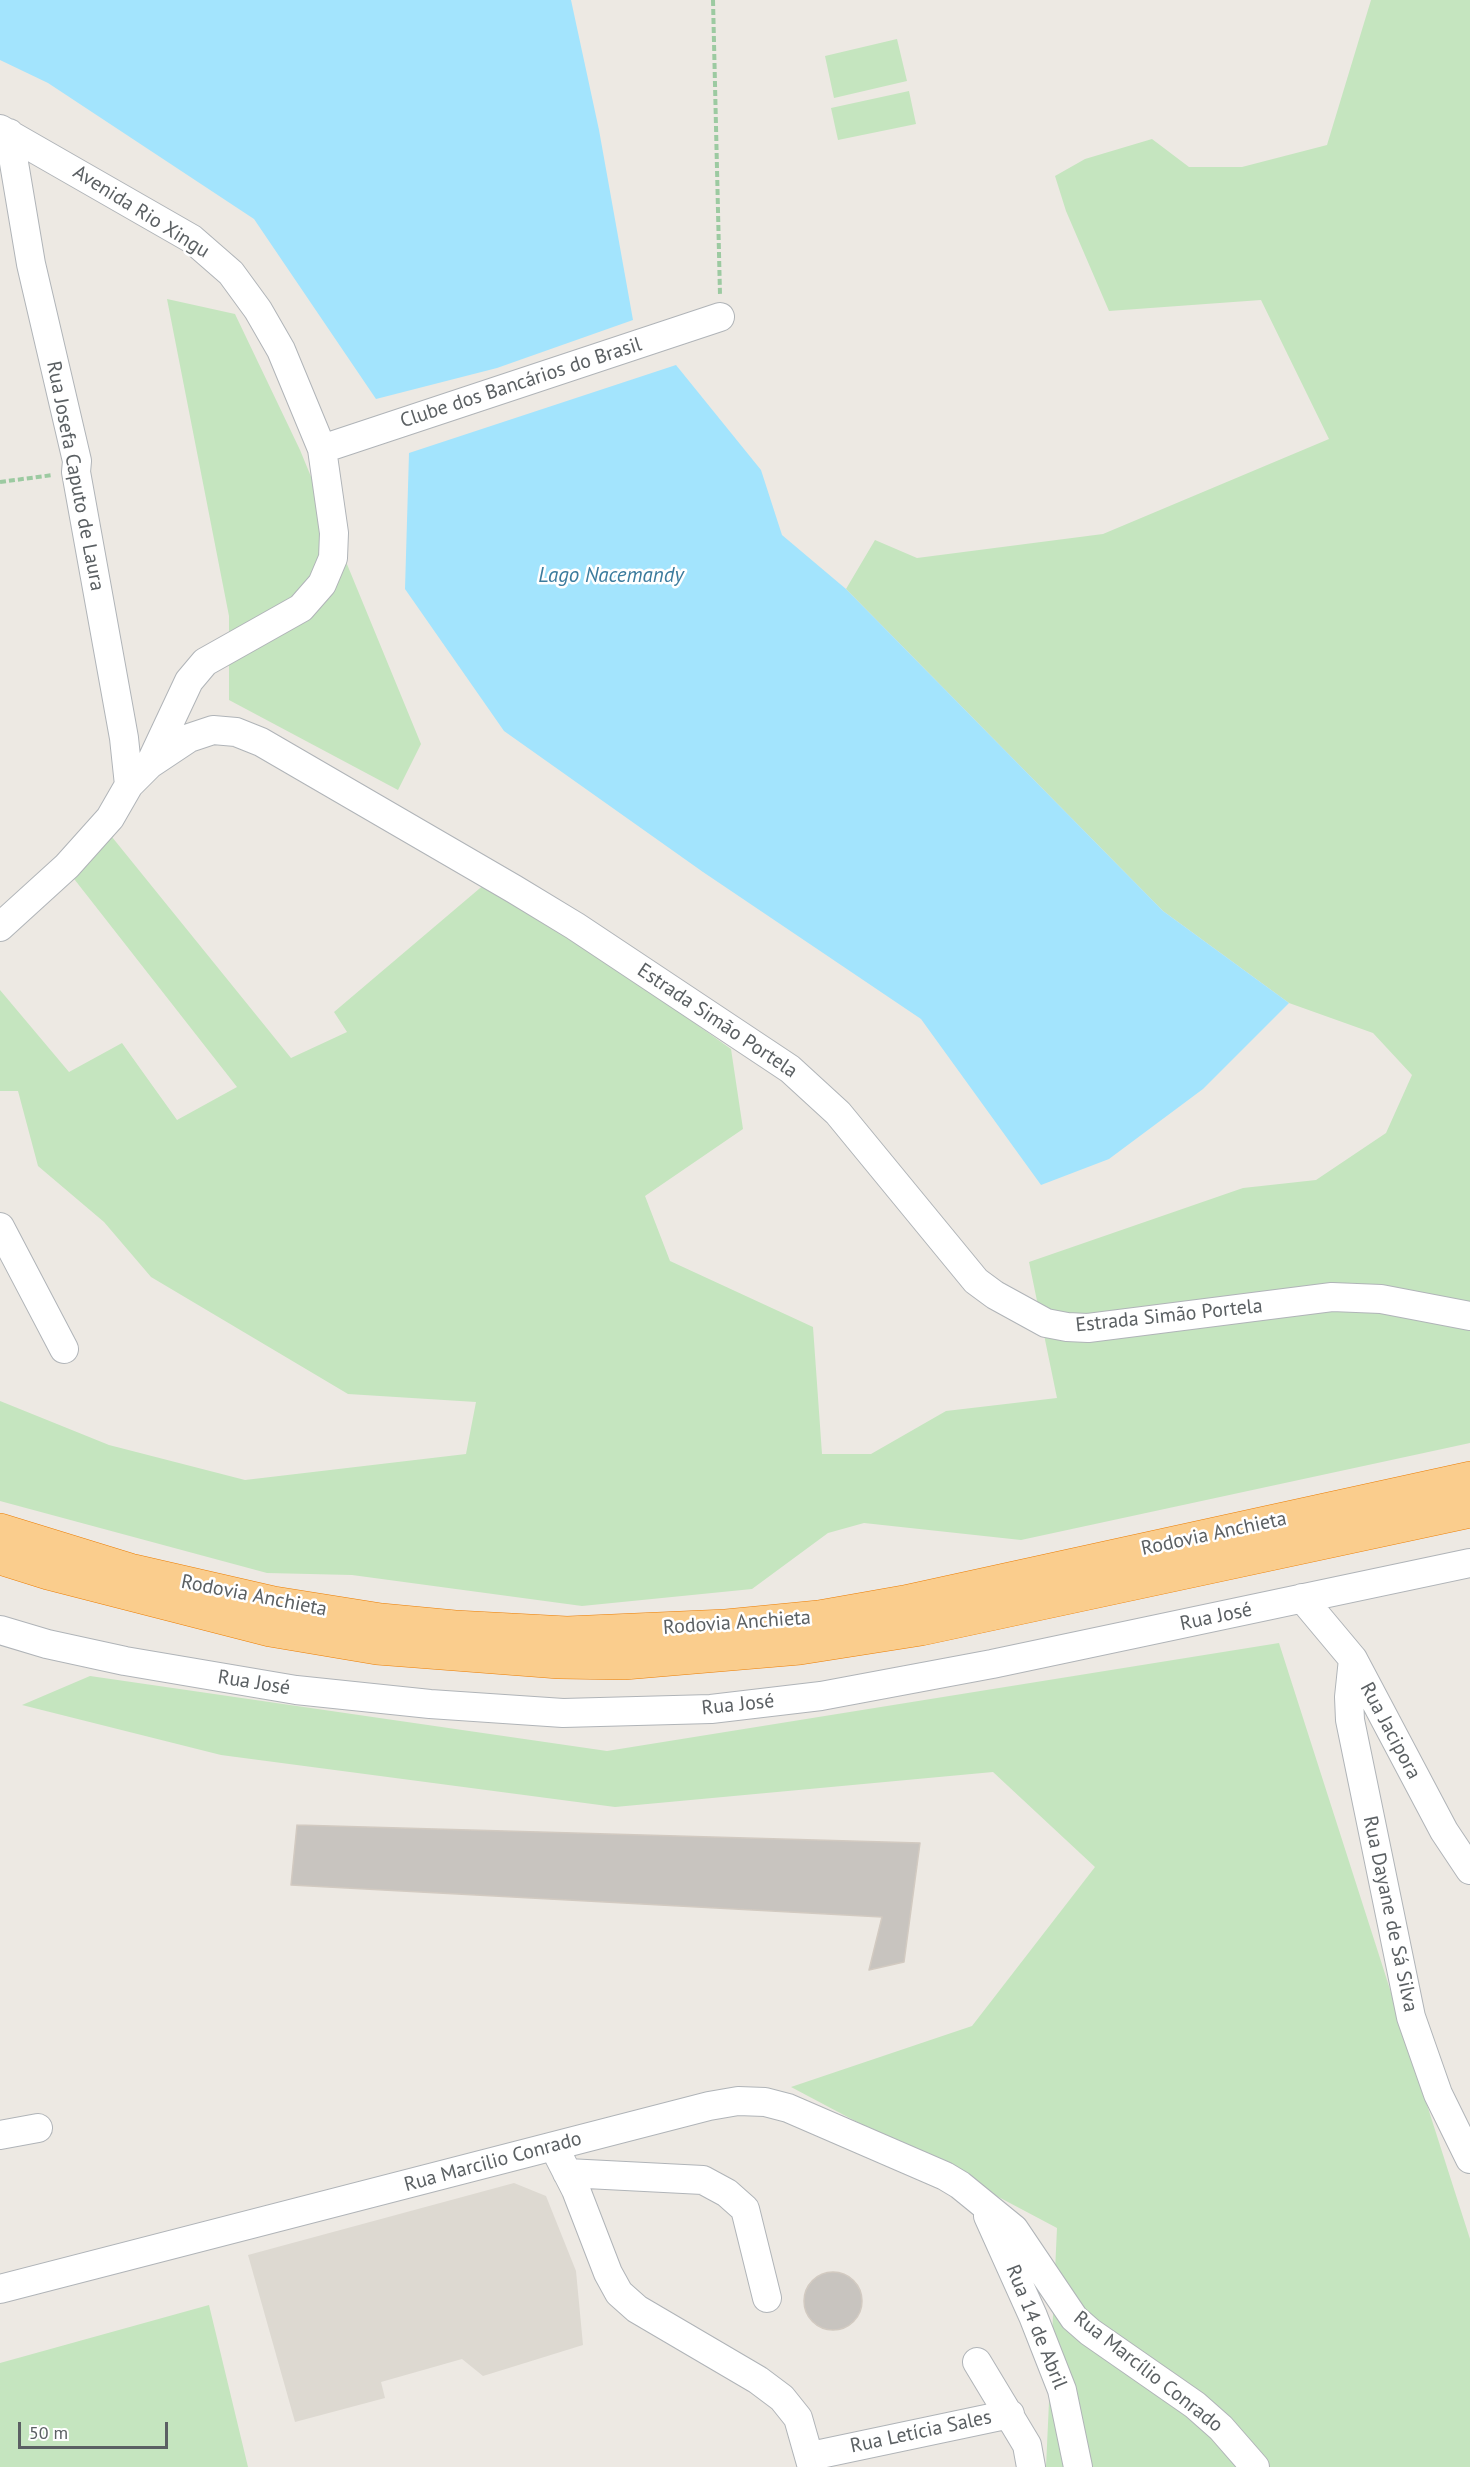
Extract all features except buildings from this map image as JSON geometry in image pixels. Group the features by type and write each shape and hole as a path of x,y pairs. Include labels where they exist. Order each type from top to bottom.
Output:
{"highway":[{"name":"Rodovia Anchieta","path":"0,1530 130,1570 274,1603 381,1620 454,1627 567,1632 726,1626 819,1617 904,1602 1470,1478"},
{"name":"Rodovia Anchieta","path":"0,1558 147,1600 280,1632 377,1648 559,1662 624,1663 800,1648 921,1629 1470,1511"}],"street":[{"name":"Avenida Rio Xingu","path":"4,131 192,239 231,273 258,310 281,350 322,449 334,533 333,558 322,584 302,608 205,662 189,681 150,764"},
{"name":"Rua Josefa Caputo de Laura","path":"4,131 31,264 77,461 76,472 124,738 129,785"},
{"name":"Clube dos Bancários do Brasil","path":"322,449 720,317"},
{"name":"Estrada Simão Portela","path":"0,927 67,866 110,818 129,785 150,764 189,738 213,730 236,732 261,742 575,926 790,1069 838,1113 976,1281 995,1295 1046,1323 1088,1328 1332,1297 1381,1299 1470,1316"},
{"path":"0,1227 64,1348"},
{"name":"Rua José","path":"0,1630 47,1644 125,1661 296,1690 430,1704 563,1713 711,1709 821,1696 992,1664 1470,1563"},
{"name":"Rua Jacipora","path":"1302,1598 1353,1659 1444,1831 1470,1870"},
{"name":"Rua Dayane de Sá Silva","path":"1353,1659 1349,1697 1350,1720 1408,2006 1438,2094 1470,2159"},
{"name":"Rua Marcilio Conrado","path":"0,2289 708,2106 738,2101 765,2102 788,2108 945,2176 973,2195"},
{"path":"0,2135 38,2128"},
{"path":"554,2147 608,2273 619,2293 637,2309 758,2380 782,2398 798,2418 811,2461"},
{"path":"567,2173 704,2180 727,2193 745,2209 767,2298"},
{"name":"Rua 14 de Abril","path":"973,2195 987,2212 999,2235 1058,2380 1071,2427 1078,2467"},
{"name":"Rua Marcílio Conrado","path":"973,2195 1014,2229 1074,2318 1090,2332 1195,2405 1221,2428 1255,2467"},
{"path":"978,2362 1010,2414"},
{"name":"Rua Letícia Sales","path":"811,2461 1010,2414 1027,2445 1031,2467"}],"path":[{"path":"713,0 720,317"},
{"path":"0,482 76,472"}],"shaded area":[{"path":"514,2183 546,2196 576,2271 583,2345 483,2376 462,2359 381,2382 385,2398 295,2422 248,2255"}],"green space":[{"path":"1371,0 1470,0 1470,1443 1021,1540 864,1523 828,1533 752,1589 582,1606 352,1575 267,1573 0,1501 0,1401 109,1445 245,1480 466,1454 476,1402 348,1394 151,1277 104,1222 38,1166 18,1091 0,1091 0,990 69,1072 122,1043 177,1120 237,1087 71,875 112,837 291,1058 347,1032 334,1012 486,883 523,901 731,1049 743,1129 645,1196 670,1261 813,1327 822,1454 871,1454 946,1411 1057,1398 1029,1262 1243,1188 1316,1180 1386,1133 1412,1075 1373,1033 1289,1003 1163,911 846,589 875,540 917,558 1103,534 1329,439 1261,300 1109,311 1066,211 1055,176 1085,159 1152,139 1189,167 1242,167 1327,145"},
{"path":"897,39 907,81 834,98 825,56"},
{"path":"909,91 916,124 838,140 831,108"},
{"path":"167,299 235,314 300,450 421,744 398,790 229,700 229,616"},
{"path":"1279,1643 1470,2239 1470,2467 1046,2467 1057,2228 791,2087 972,2026 1095,1867 993,1772 615,1807 221,1755 22,1705 90,1676 607,1751"},
{"path":"209,2305 248,2467 0,2467 0,2363"}],"water":[{"path":"0,0 571,0 599,130 633,320 497,368 376,399 254,219 48,83 0,60"},
{"name":"Lago Nacemandy","path":"676,365 761,470 782,535 846,589 1163,911 1289,1003 1203,1089 1109,1159 1041,1185 921,1019 703,872 504,731 405,589 409,453"}]}
